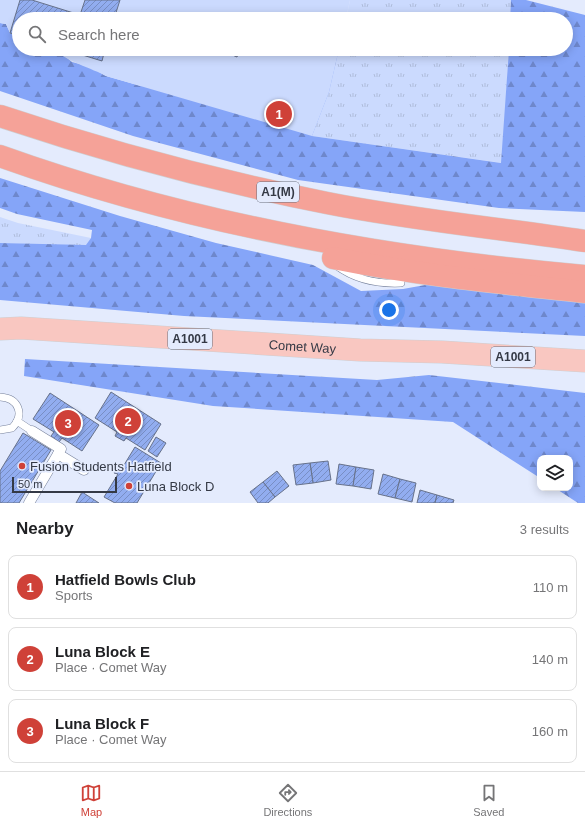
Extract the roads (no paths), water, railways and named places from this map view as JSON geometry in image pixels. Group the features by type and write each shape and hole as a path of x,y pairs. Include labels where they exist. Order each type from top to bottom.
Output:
{"highway":[{"name":"A1(M)","path":"0,116 41,130 206,176 328,203 447,223 585,239"},
{"path":"0,156 101,190 236,223 348,246 392,253 585,276"},
{"path":"101,190 143,211 282,248 377,267 471,280 585,292"}],"main road":[{"name":"Comet Way","path":"7,327 360,350 442,352 585,361"}],"street":[{"path":"29,503 61,449 32,430"},
{"path":"58,454 84,470"}],"lane":[{"path":"322,256 348,273 363,279 386,284 400,283"},
{"path":"0,397 7,398 17,404 19,409 17,421 12,428 0,430"},
{"path":"17,421 32,430"}],"place":[{"name":"Hatfield Bowls Club","path":"279,114"},
{"name":"Luna Block E","path":"128,421"},
{"name":"Luna Block F","path":"68,423"},
{"name":"Fusion Students Hatfield","path":"22,466"},
{"name":"Luna Block D","path":"129,486"}]}
